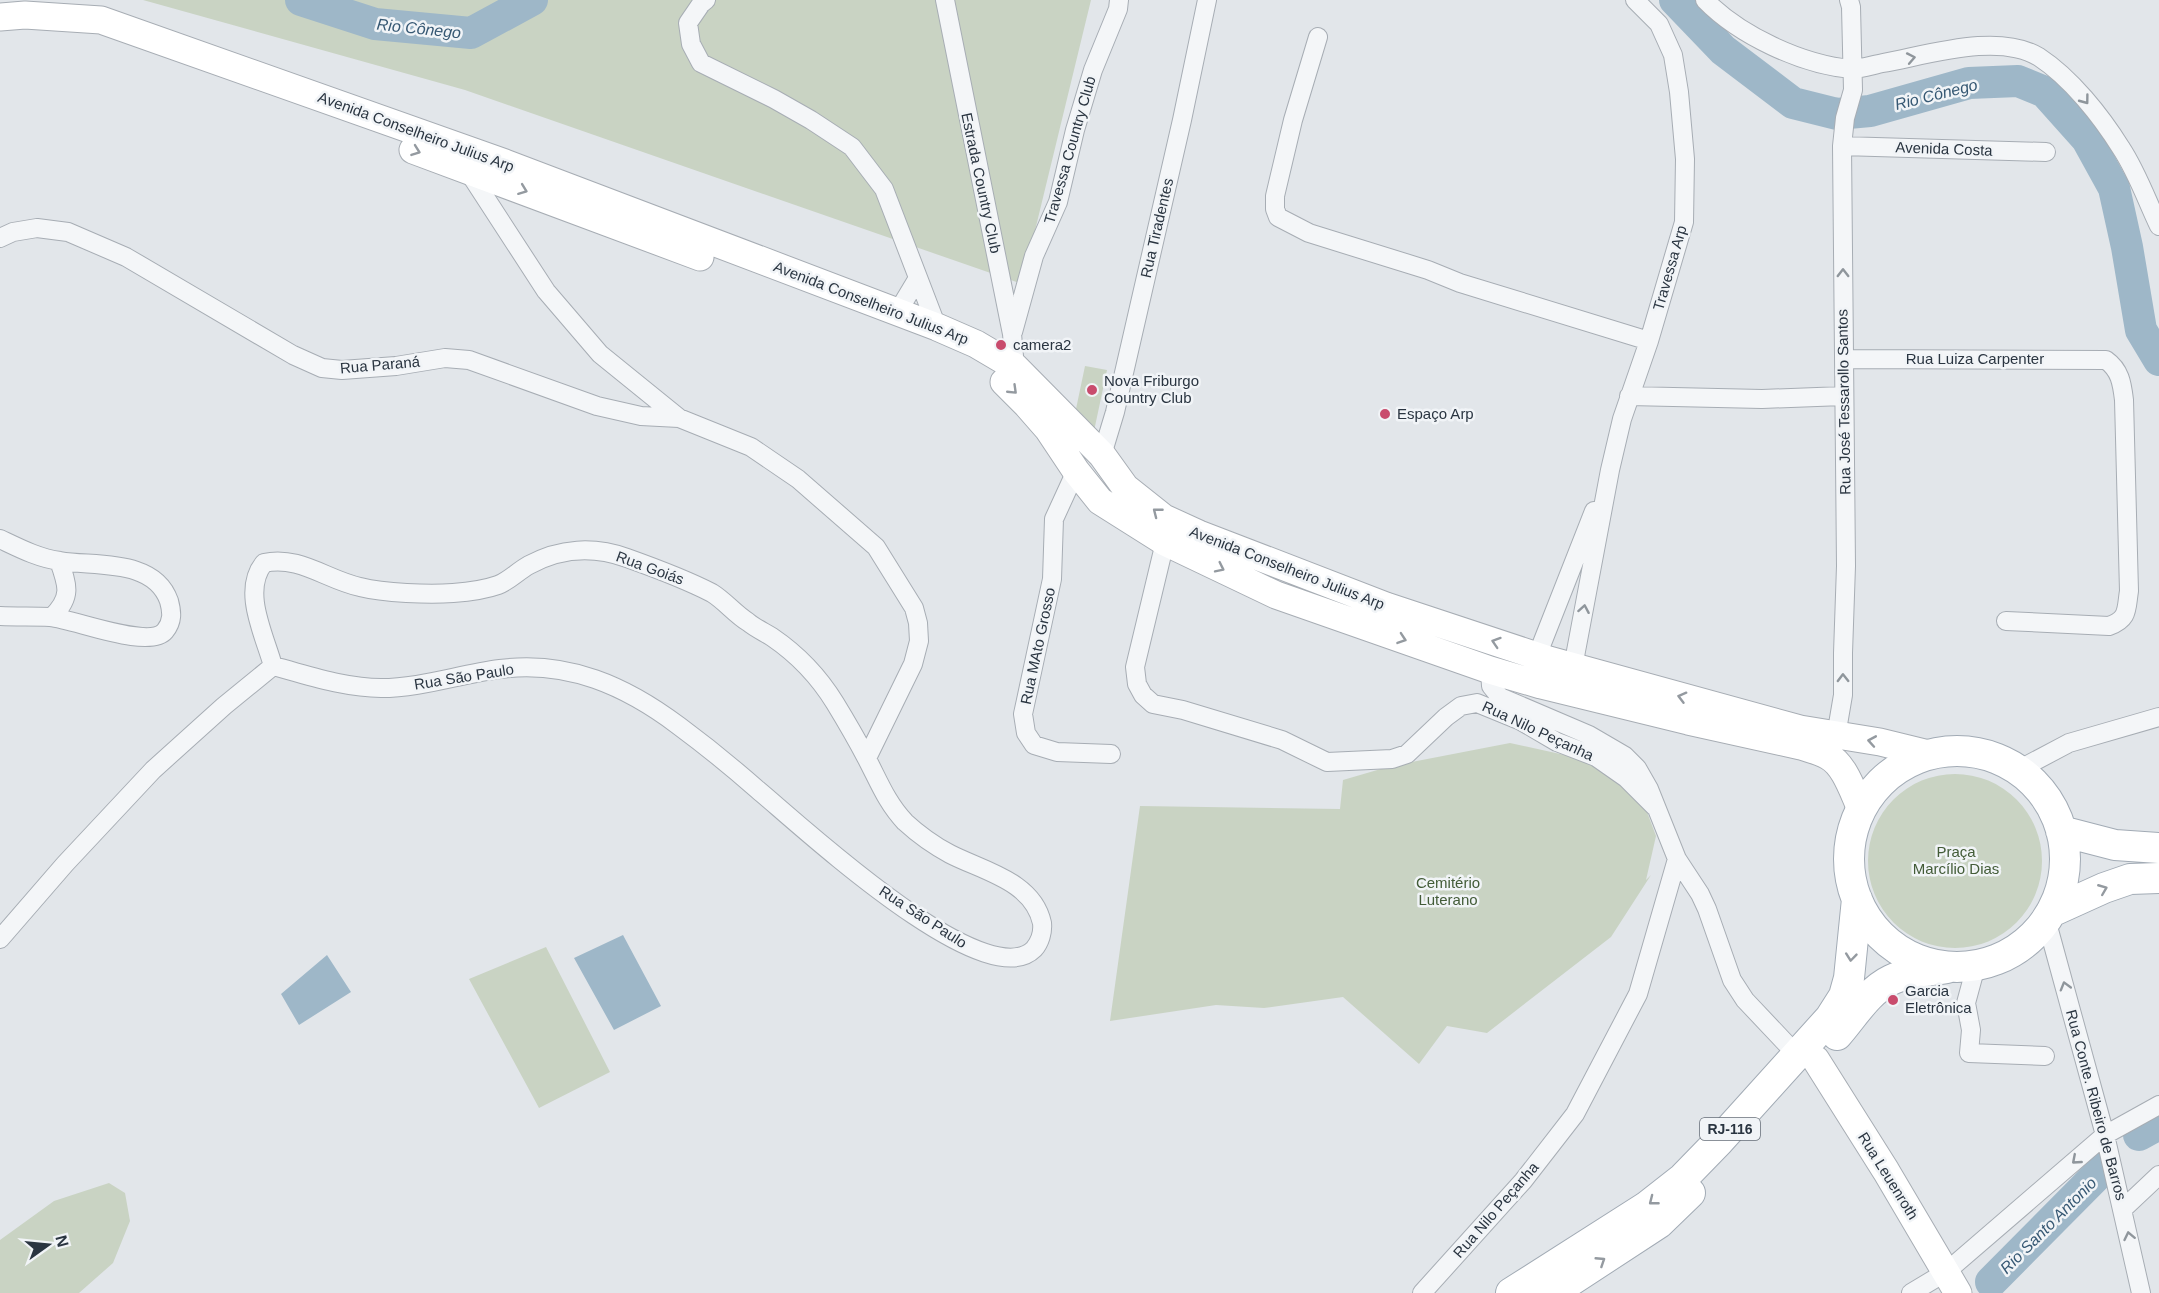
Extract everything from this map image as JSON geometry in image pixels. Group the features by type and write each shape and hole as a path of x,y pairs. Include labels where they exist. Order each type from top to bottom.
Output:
{"main road":[{"path":"66,0 101,20"},
{"name":"Avenida Conselheiro Julius Arp","path":"0,17 25,15 101,20 463,158 952,352 1006,384 1048,429 1076,471 1100,501 1165,542 1276,595 1490,670 1569,692 1801,746 1827,755 1843,772 1861,809"},
{"name":"Avenida Conselheiro Julius Arp","path":"0,33 36,30 84,34 138,49 463,158 937,327 976,344 1015,367 1102,455 1125,487 1164,518 1199,534 1386,606 1573,667 1800,729 1880,742 1929,754"},
{"name":"RJ-116","path":"1511,1293 1646,1207 1683,1178 1806,1057 1877,990 1891,980 1993,961 2024,944 2048,916 2061,886 2065,858 2061,831 2052,807 2037,786 2018,770 1998,758 1975,752 1952,750 1929,754 1908,762 1889,774 1873,790 1861,809 1852,830 1849,848 1851,882 1857,899 1882,937 1910,954 1963,966"},
{"path":"2061,831 2115,845 2159,848"},
{"name":"RJ-116","path":"2048,916 2104,888 2130,879 2159,878"},
{"name":"RJ-116","path":"1552,1293 1659,1223 1685,1199 1806,1057 1844,996 1849,978 1857,899"},
{"name":"Rua Leuenroth","path":"1806,1057 1953,1284"}],"street":[{"path":"706,0 700,4 688,23 691,45 701,63 793,109 852,147 884,189 937,327"},
{"name":"Estrada Country Club","path":"945,0 1012,334 1015,367"},
{"name":"Travessa Country Club","path":"1012,334 1034,256 1058,202 1089,81 1118,9 1119,0"},
{"name":"Rua Tiradentes","path":"1102,455 1123,378 1207,0"},
{"name":"Travessa Arp","path":"1573,667 1622,419 1649,341 1684,222 1685,159 1679,92 1672,55 1659,24 1635,0"},
{"path":"1705,0 1715,10 1758,39 1809,60 1853,69 1984,44 2007,46 2037,56 2070,81 2122,149 2159,226"},
{"name":"Rua José Tessarollo Santos","path":"1836,736 1844,695 1846,566 1842,146 1845,118 1853,90 1849,0"},
{"path":"1318,37 1293,120 1275,196 1275,209 1278,217 1309,233 1649,341"},
{"name":"Avenida Costa","path":"1842,146 2046,152"},
{"path":"463,158 546,291 600,354 679,418 751,447 798,479 876,547 914,608 919,641 913,664 867,758"},
{"name":"Rua Paraná","path":"0,238 13,232 37,228 68,232 126,257 293,355 322,368 342,370 396,366 445,358 469,360 597,406 641,416 679,418"},
{"path":"897,313 918,278"},
{"name":"Rua Luiza Carpenter","path":"1844,359 2106,360 2115,366 2121,379 2124,400 2129,591 2126,614 2123,619 2109,626 2006,621"},
{"path":"1629,396 1762,399 1843,396"},
{"name":"Rua MAto Grosso","path":"1076,471 1054,519 1052,579 1023,714 1026,733 1034,744 1058,752 1111,754"},
{"name":"Travessa Arp","path":"1537,656 1610,471"},
{"path":"0,538 28,552 59,561 103,564 153,578 166,595 173,613 162,635 152,638 98,629 52,617 0,616"},
{"name":"Rua Nilo Peçanha","path":"1165,542 1135,667 1137,684 1143,695 1153,704 1183,710 1282,740 1327,762 1392,759 1407,754 1461,706 1477,703 1521,721 1557,742 1596,757 1626,778 1655,807"},
{"name":"Rua Goiás","path":"273,666 260,624 254,587 255,578 264,563 276,560 292,562 360,587 426,594 451,594 476,591 501,584 530,564 552,556 584,549 621,556 673,575 716,595 745,621 775,639 806,665 833,699 867,758"},
{"path":"52,617 63,606 67,594 66,580 59,561"},
{"path":"0,939 65,864 153,770 224,706 273,666"},
{"name":"Rua São Paulo","path":"273,666 352,686 383,688 504,669 551,669 584,674 625,690 677,724 760,791 825,849 911,914 956,941 984,954 1014,959 1034,950 1043,933 1041,919 1035,906 1023,891 1004,879 947,852 910,827 890,805 867,758"},
{"name":"Rua Nilo Peçanha","path":"1490,670 1491,686 1500,697 1589,735 1625,756 1637,768 1649,789 1677,859 1707,909 1732,980 1745,1000 1806,1057"},
{"path":"2018,770 2069,743 2159,717"},
{"name":"Rua Nilo Peçanha","path":"1422,1293 1523,1181 1575,1114 1638,994 1677,859"},
{"name":"Rua Conte. Ribeiro de Barros","path":"2048,916 2105,1135 2141,1293"},
{"path":"1963,966 1971,1030 1969,1053 2044,1056"},
{"path":"1911,1293 1953,1284 2105,1135 2159,1105"},
{"path":"2123,1209 2159,1175"}],"green space":[{"path":"143,0 1091,0 1022,284 465,90"},
{"name":"Nova Friburgo Country Club","path":"1085,366 1107,370 1094,431 1076,409"},
{"name":"Cemitério Luterano","path":"1510,743 1583,759 1641,796 1656,836 1646,880 1651,875 1611,937 1487,1033 1447,1026 1419,1064 1343,997 1264,1008 1216,1005 1110,1021 1140,806 1340,809 1343,780 1391,766"},
{"name":"Praça Marcílio Dias","path":"1955,774 1988,781 2003,789 2016,800 2027,813 2035,828 2042,861 2035,894 2027,909 2016,922 2003,933 1988,941 1955,948 1922,941 1907,933 1894,922 1883,909 1875,894 1868,861 1875,828 1883,813 1894,800 1907,789 1922,781"},
{"path":"546,947 610,1072 539,1108 469,979"},
{"path":"109,1183 125,1193 130,1221 113,1263 79,1293 0,1293 0,1240 54,1201"}],"water":[{"path":"623,935 661,1006 614,1030 574,958"},
{"path":"327,955 351,992 299,1025 281,994"}],"waterway":[{"name":"Rio Cônego","path":"301,0 375,24 471,33 532,0"},
{"name":"Rio Cônego","path":"1675,0 1723,50 1793,103 1837,114 1870,111 1969,83 2018,81 2045,92 2087,139 2114,188 2141,330 2159,360"},
{"name":"Rio Santo Antonio","path":"2139,1135 2159,1124"},
{"name":"Rio Santo Antonio","path":"1991,1282 2104,1168"}],"place":[{"name":"camera2","path":"1001,345"},
{"name":"Nova Friburgo Country Club","path":"1092,390"},
{"name":"Espaço Arp","path":"1385,414"},
{"name":"Garcia Eletrônica","path":"1893,1000"}]}
